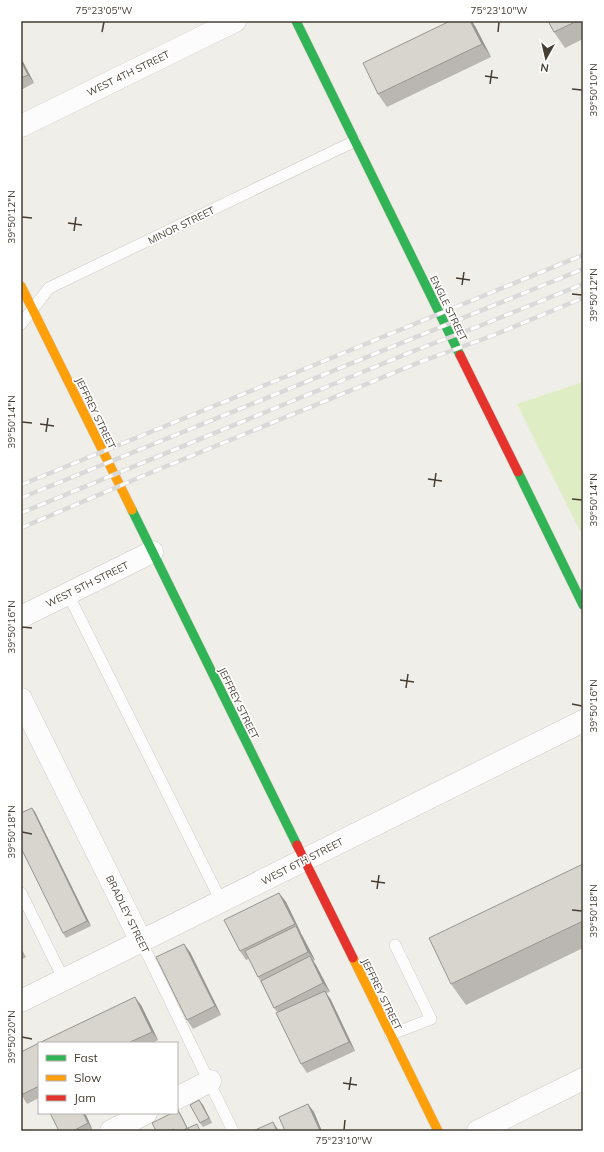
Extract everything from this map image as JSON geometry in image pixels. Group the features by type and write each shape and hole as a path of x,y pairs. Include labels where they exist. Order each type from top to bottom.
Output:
{"street":[{"name":"WEST 4TH STREET","path":"21,126 235,21"},
{"name":"ENGLE STREET","path":"296,21 583,605"},
{"name":"JEFFREY STREET","path":"21,286 438,1131"},
{"name":"WEST 5TH STREET","path":"21,617 152,552"},
{"name":"BRADLEY STREET","path":"21,699 141,941"},
{"name":"WEST 6TH STREET","path":"21,1001 583,721"},
{"path":"478,1131 583,1079"},
{"path":"178,1097 210,1081"},
{"path":"111,1131 144,1114"}],"lane":[{"name":"MINOR STREET","path":"21,324 49,288 355,141"},
{"path":"68,594 221,901"},
{"path":"21,893 64,980"},
{"name":"BRADLEY STREET","path":"141,941 233,1131"},
{"path":"390,1035 431,1019 395,945"}],"green space":[{"path":"583,382 583,537 517,404"}],"building":[{"path":"450,21 470,21 482,44 378,94 363,63"},
{"path":"548,21 577,21 554,32"},
{"path":"21,61 28,75 21,78"},
{"path":"32,808 87,921 63,933 21,848 21,813"},
{"path":"583,864 583,921 451,984 429,938"},
{"path":"279,893 295,924 240,951 224,920"},
{"path":"296,926 308,952 258,977 245,951"},
{"path":"184,944 215,1006 187,1020 156,957"},
{"path":"310,956 323,983 274,1008 261,981"},
{"path":"325,991 349,1042 301,1064 276,1013"},
{"path":"135,997 152,1032 130,1042 41,1042"},
{"path":"38,1044 38,1086 21,1095 21,1052"},
{"path":"199,1100 209,1118 200,1123 190,1105"},
{"path":"308,1104 320,1131 285,1131 279,1117"},
{"path":"178,1110 187,1128 182,1131 175,1131 174,1129 171,1131 156,1131 152,1123 170,1114 178,1114"},
{"path":"50,1114 84,1114 88,1123 73,1131 59,1131"},
{"path":"273,1122 277,1131 253,1131"},
{"path":"197,1124 200,1131 190,1131 188,1128"}],"railway":[{"path":"21,485 583,255"},
{"path":"21,498 583,269"},
{"path":"21,513 416,350 583,284"},
{"path":"21,528 150,473 420,362 489,337 583,298"}],"traffic: fast":[{"path":"296,21 460,355"},
{"path":"518,472 583,605"},
{"path":"132,510 297,845"}],"traffic: slow":[{"path":"21,286 132,510"},
{"path":"353,958 438,1131"}],"traffic: jam":[{"path":"460,355 518,472"},
{"path":"297,845 353,958"}]}
